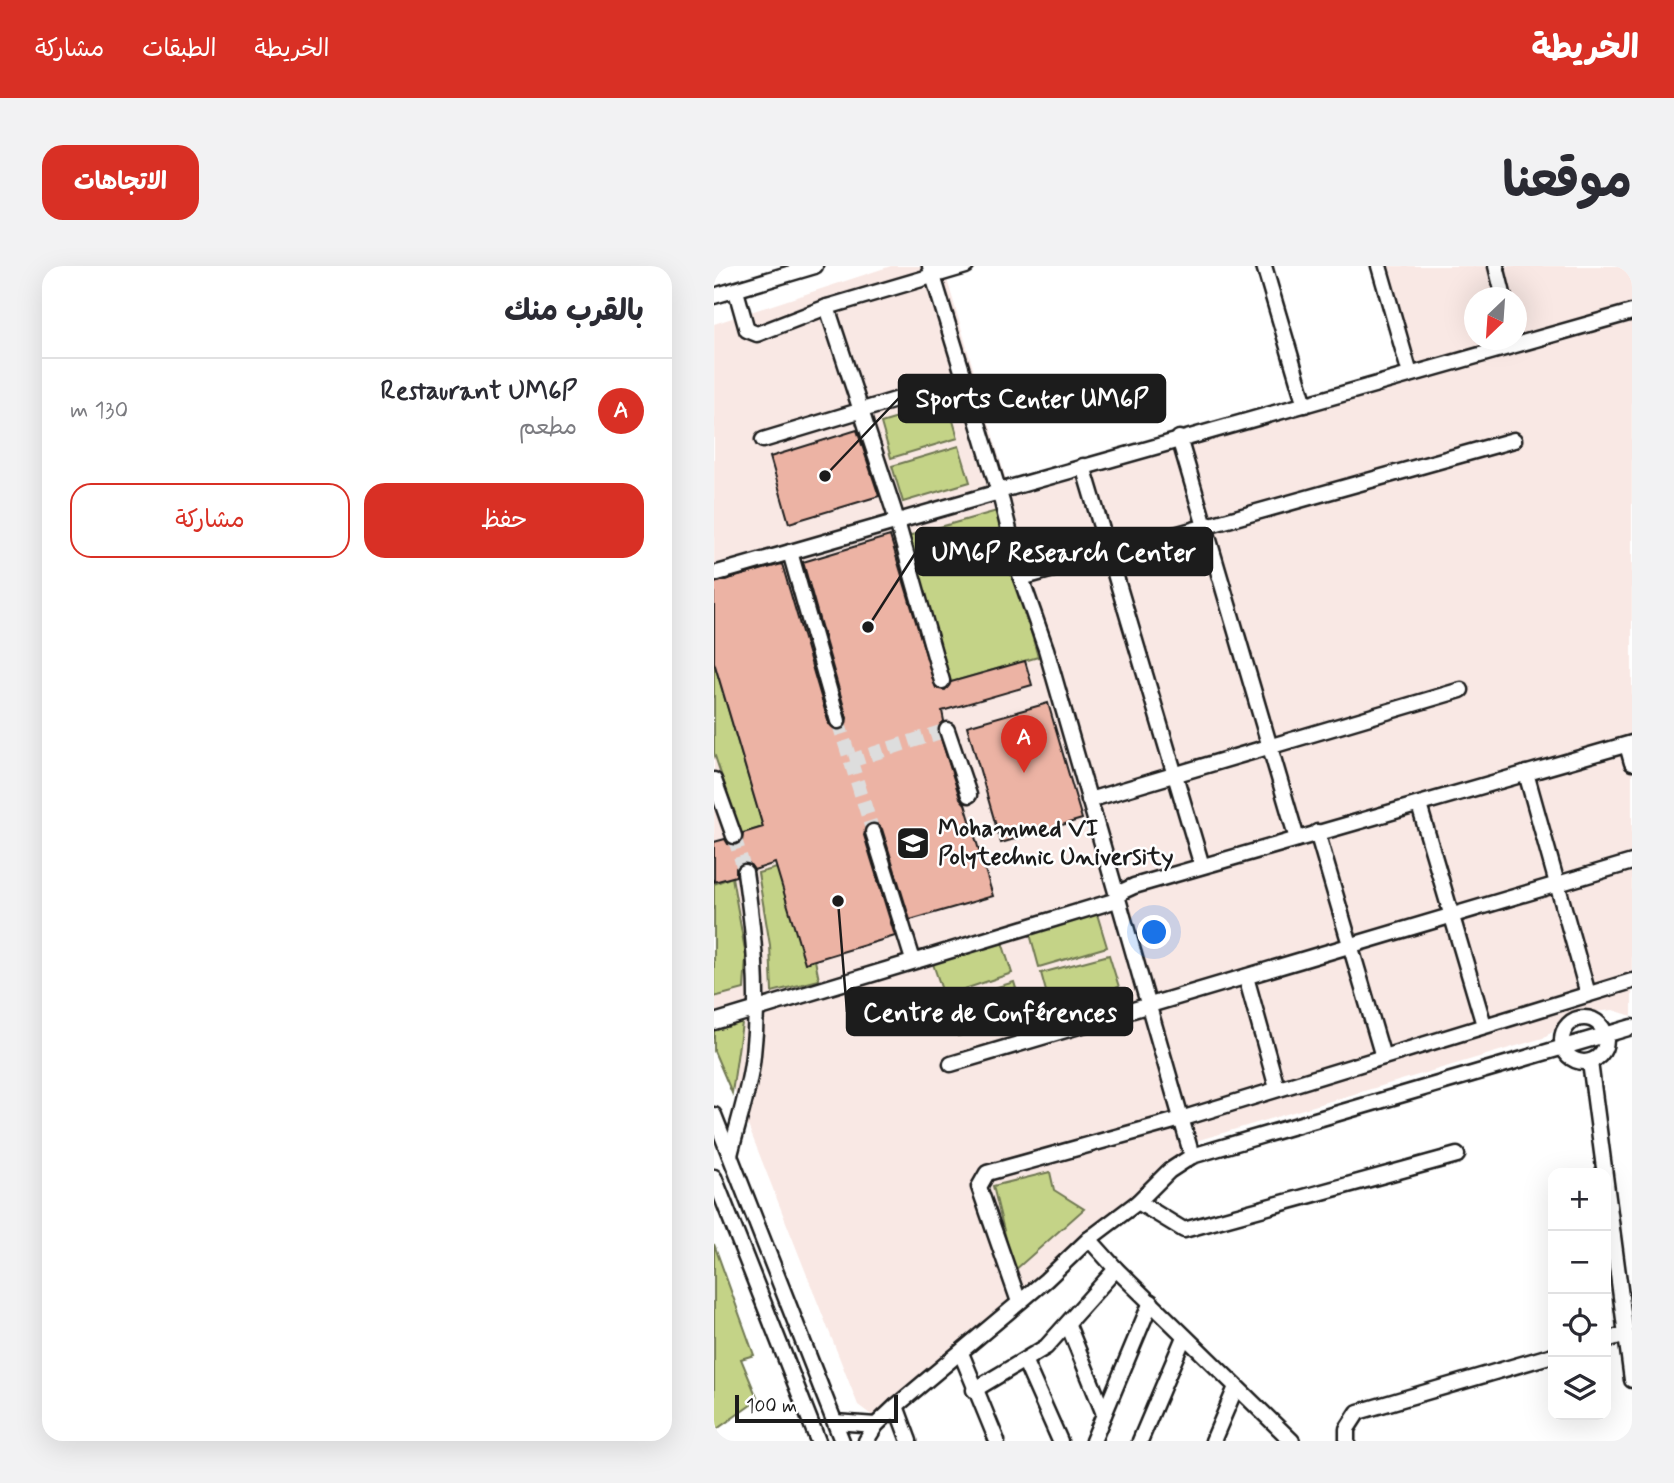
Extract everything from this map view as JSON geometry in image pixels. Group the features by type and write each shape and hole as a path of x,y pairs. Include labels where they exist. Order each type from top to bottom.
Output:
{"street":[{"path":"714,287 789,266"},
{"path":"714,296 815,266"},
{"path":"736,291 747,330 754,334 932,271 966,266"},
{"path":"1264,266 1305,405"},
{"path":"1379,266 1410,374"},
{"path":"1496,266 1501,287"},
{"path":"932,271 999,491 1021,578 1046,649 1192,1156"},
{"path":"827,307 896,520 942,681"},
{"path":"1527,339 1632,312"},
{"path":"714,574 1490,350"},
{"path":"763,440 965,379"},
{"path":"1180,438 1297,839"},
{"path":"1021,578 1514,440"},
{"path":"1083,466 1202,866"},
{"path":"790,552 838,721"},
{"path":"1089,800 1461,690"},
{"path":"947,730 969,794"},
{"path":"714,1022 1117,900 1121,892 1134,886 1629,744 1632,763"},
{"path":"1526,773 1588,994"},
{"path":"714,780 734,836"},
{"path":"1419,805 1485,1026"},
{"path":"873,832 913,960"},
{"path":"1317,832 1383,1057"},
{"path":"951,1064 1632,862"},
{"path":"730,1155 753,1056 756,1009 755,951 746,872"},
{"path":"1245,977 1277,1088"},
{"path":"1019,1302 979,1187 981,1179 987,1173 1181,1119 1632,981"},
{"path":"1578,1019 1598,1023 1606,1034 1602,1055 1590,1062 1573,1060 1563,1046 1563,1032 1578,1019"},
{"path":"866,1441 876,1424 896,1406 961,1353 1089,1238 1138,1202 1169,1171 1192,1156 1632,1027"},
{"path":"1590,1062 1632,1380"},
{"path":"714,1115 842,1441"},
{"path":"1138,1202 1184,1230 1457,1155"},
{"path":"714,1177 818,1441"},
{"path":"1089,1238 1116,1269 1236,1387 1277,1435 1292,1441"},
{"path":"974,1390 1025,1362 1046,1347 1116,1269"},
{"path":"1093,1441 1151,1303"},
{"path":"1068,1325 1104,1414"},
{"path":"1611,1338 1626,1334"},
{"path":"1140,1441 1184,1337"},
{"path":"961,1353 997,1441"},
{"path":"1347,1441 1347,1429 1358,1412 1548,1356"},
{"path":"1025,1362 1060,1441"},
{"path":"1213,1441 1236,1387"},
{"path":"896,1406 909,1441"},
{"path":"835,1422 876,1424"}],"shaded area":[{"path":"891,266 943,266 1008,487 1405,371 1377,266 1632,266 1632,1016 1613,1010 1577,1014 1543,1038 1199,1140 878,1420 858,1405 714,1039 714,324"}],"green space":[{"path":"948,403 958,438 891,458 881,423"},
{"path":"959,446 970,482 903,502 892,466"},
{"path":"997,511 1038,657 951,682 908,536"},
{"path":"714,662 763,827 741,834 714,753"},
{"path":"777,868 815,960 819,980 772,992 770,945 758,873"},
{"path":"732,877 746,956 744,989 714,997 714,884"},
{"path":"1097,914 1107,947 1039,967 1030,934"},
{"path":"1000,936 1012,973 944,996 931,958"},
{"path":"1109,955 1119,987 1050,1006 1041,973"},
{"path":"1014,982 1025,1017 958,1036 948,1002"},
{"path":"744,1009 732,1093 714,1051 714,1018"},
{"path":"1050,1172 1054,1190 1084,1209 1014,1271 993,1186"},
{"path":"714,1244 754,1355 741,1359 758,1400 714,1431"}],"building":[{"path":"857,430 879,496 789,523 770,457"},
{"path":"890,536 936,688 945,690 951,682 1025,661 1032,685 942,711 944,721 938,729 960,798 965,804 993,896 910,920 882,829 876,823 870,823 864,835 895,936 805,963 775,863 754,870 749,863 743,863 736,868 736,876 714,882 714,842 725,839 728,844 737,845 742,842 743,833 763,827 714,662 714,583 782,564 829,724 840,730 845,727 847,718 803,562"},
{"path":"1048,703 1082,819 1001,843 967,726"}],"tunnel":[{"path":"838,721 873,832"},
{"path":"850,761 947,730"},
{"path":"734,836 745,872"}],"place":[{"name":"Sports Center UM6P","path":"825,476"},
{"name":"UM6P Research Center","path":"868,627"},
{"name":"Restaurant UM6P","path":"1024,773"},
{"name":"Mohammed VI Polytechnic University","path":"913,843"},
{"name":"Centre de Conférences","path":"838,901"}]}
